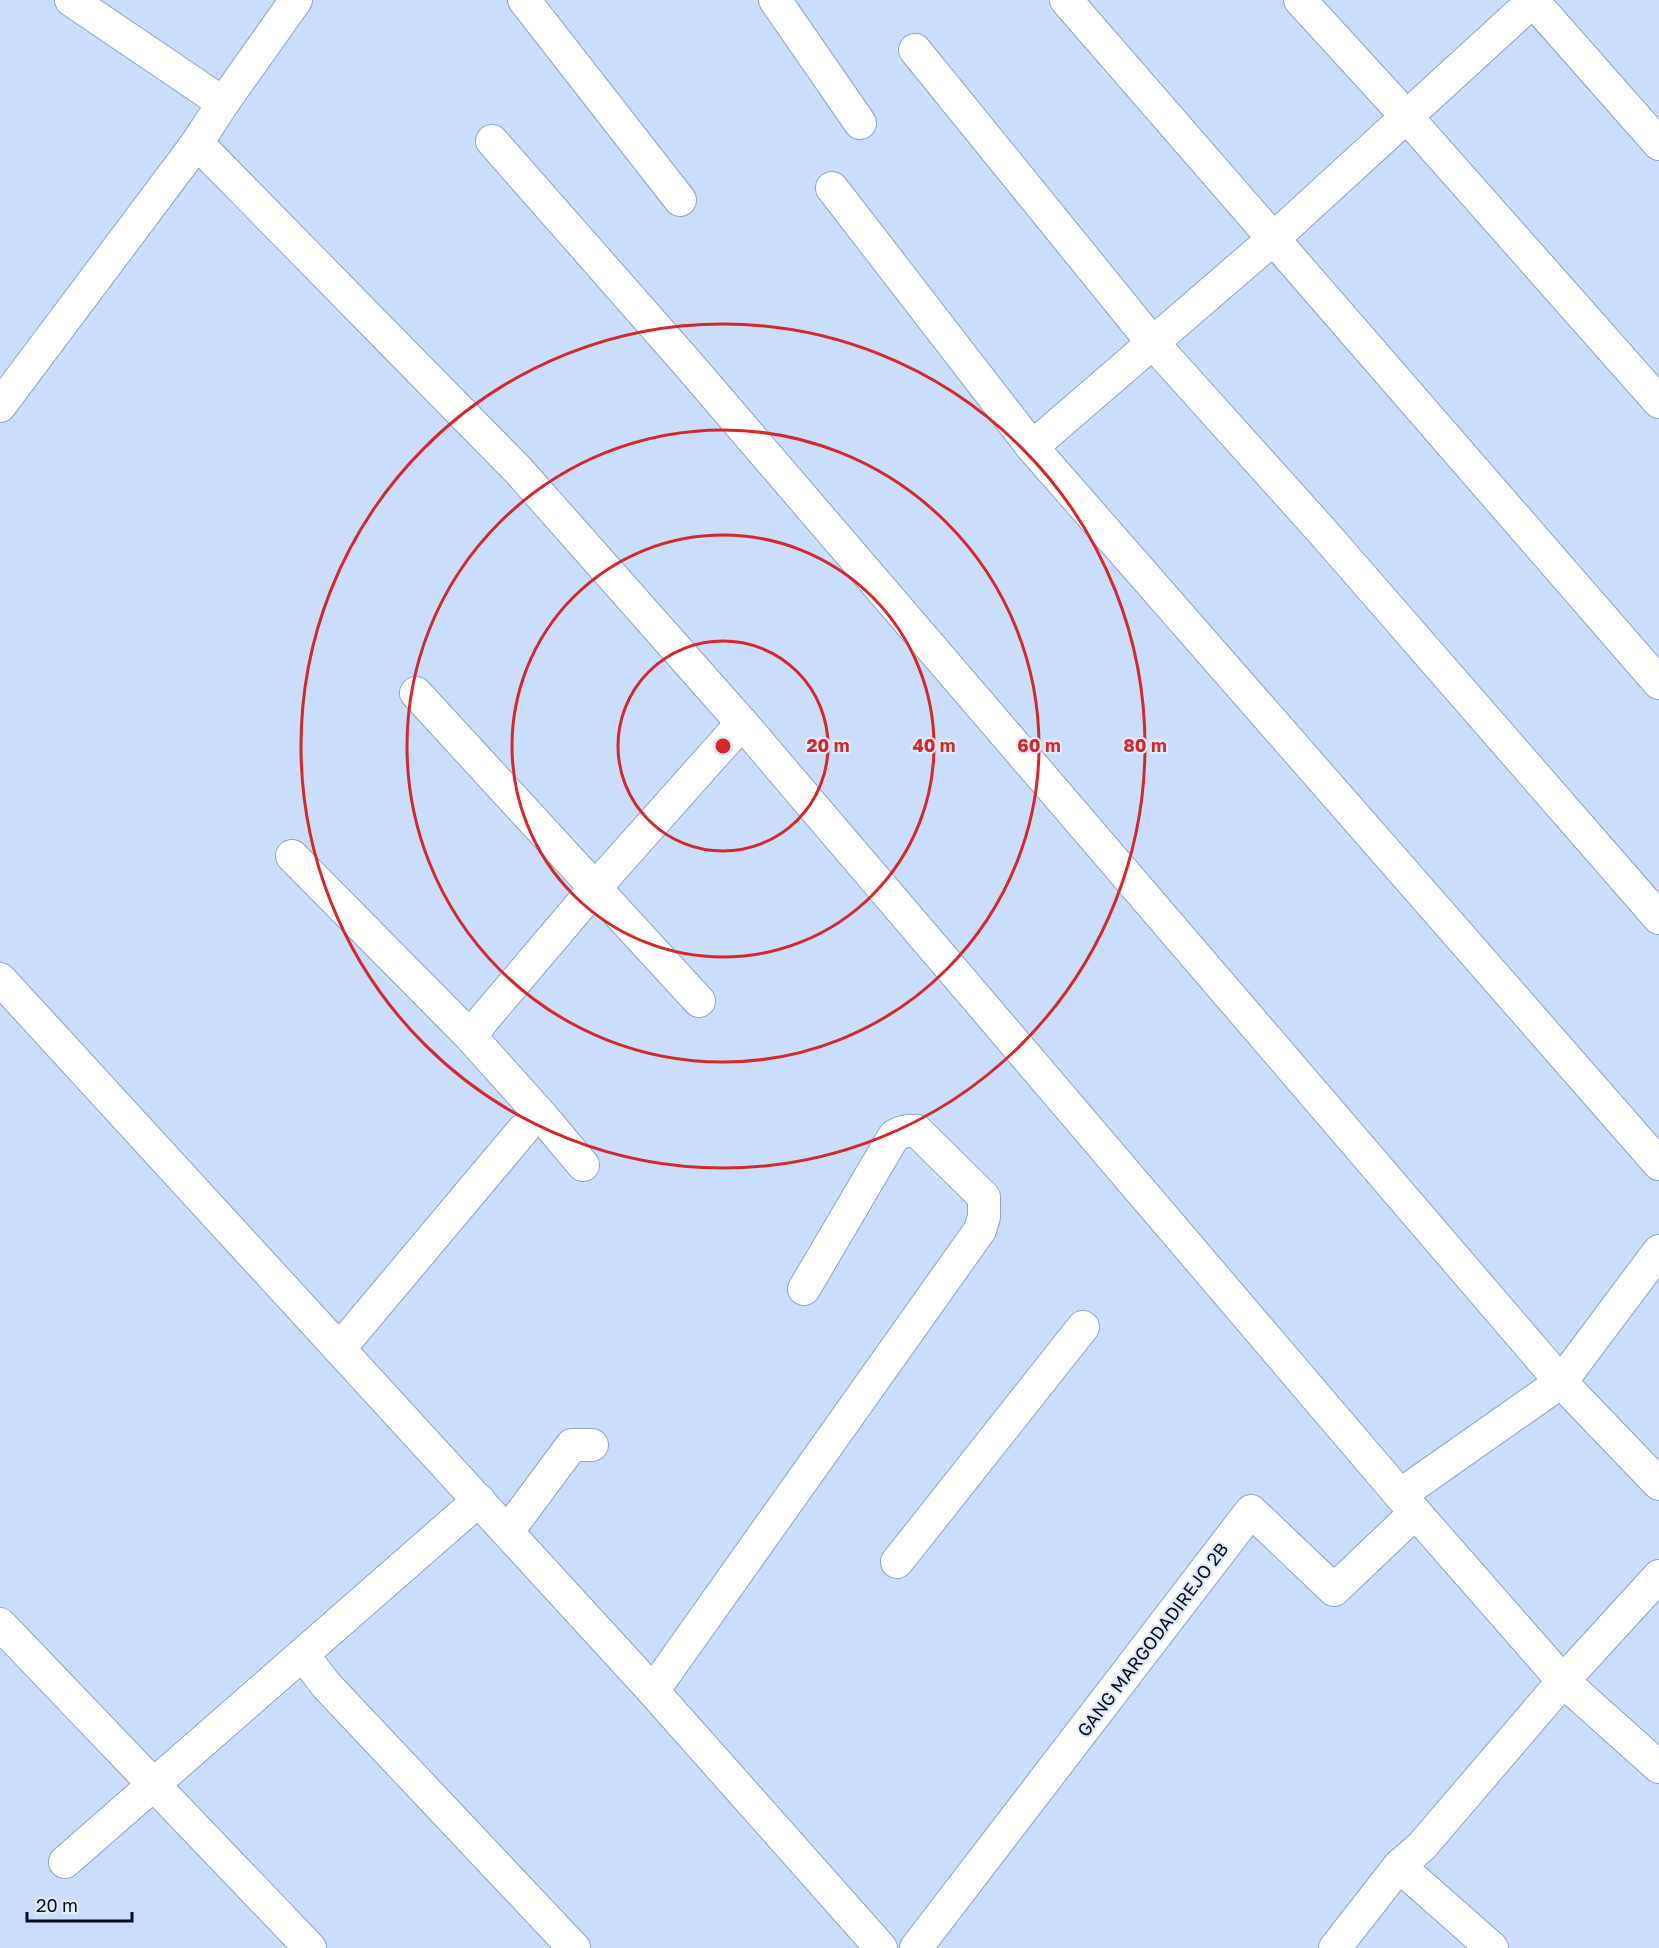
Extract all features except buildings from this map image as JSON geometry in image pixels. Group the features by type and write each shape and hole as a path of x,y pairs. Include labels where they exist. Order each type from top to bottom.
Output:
{"street":[{"path":"70,0 223,102"},
{"path":"0,406 197,143 223,102 296,0"},
{"path":"524,0 680,200"},
{"path":"775,0 860,123"},
{"path":"1066,0 1659,683"},
{"path":"1300,0 1407,117 1659,402"},
{"path":"1032,447 1273,239 1533,0 1659,144"},
{"path":"915,50 1152,342 1321,530 1659,918"},
{"path":"492,141 688,364 1561,1382 1659,1484"},
{"path":"197,143 519,471 742,723 1408,1504 1563,1681 1659,1767"},
{"path":"832,188 1032,447 1659,1164"},
{"path":"416,693 699,1002"},
{"path":"471,1037 595,888 742,723"},
{"path":"292,855 471,1037 583,1165"},
{"path":"0,979 653,1691 881,1948"},
{"path":"340,1348 523,1130"},
{"path":"653,1691 980,1230 984,1217 984,1197 917,1131 908,1130 894,1136 804,1290"},
{"path":"1408,1504 1561,1382 1659,1251"},
{"path":"897,1562 1083,1327"},
{"path":"508,1532 572,1445 592,1445"},
{"path":"65,1862 479,1500"},
{"name":"GANG MARGODADIREJO 2B","path":"916,1948 1251,1511 1334,1590 1408,1504"},
{"path":"1335,1948 1399,1866 1422,1846 1563,1681 1659,1576"},
{"path":"0,1624 310,1948"},
{"path":"303,1655 326,1685 574,1948"},
{"path":"1399,1866 1492,1948"}]}
